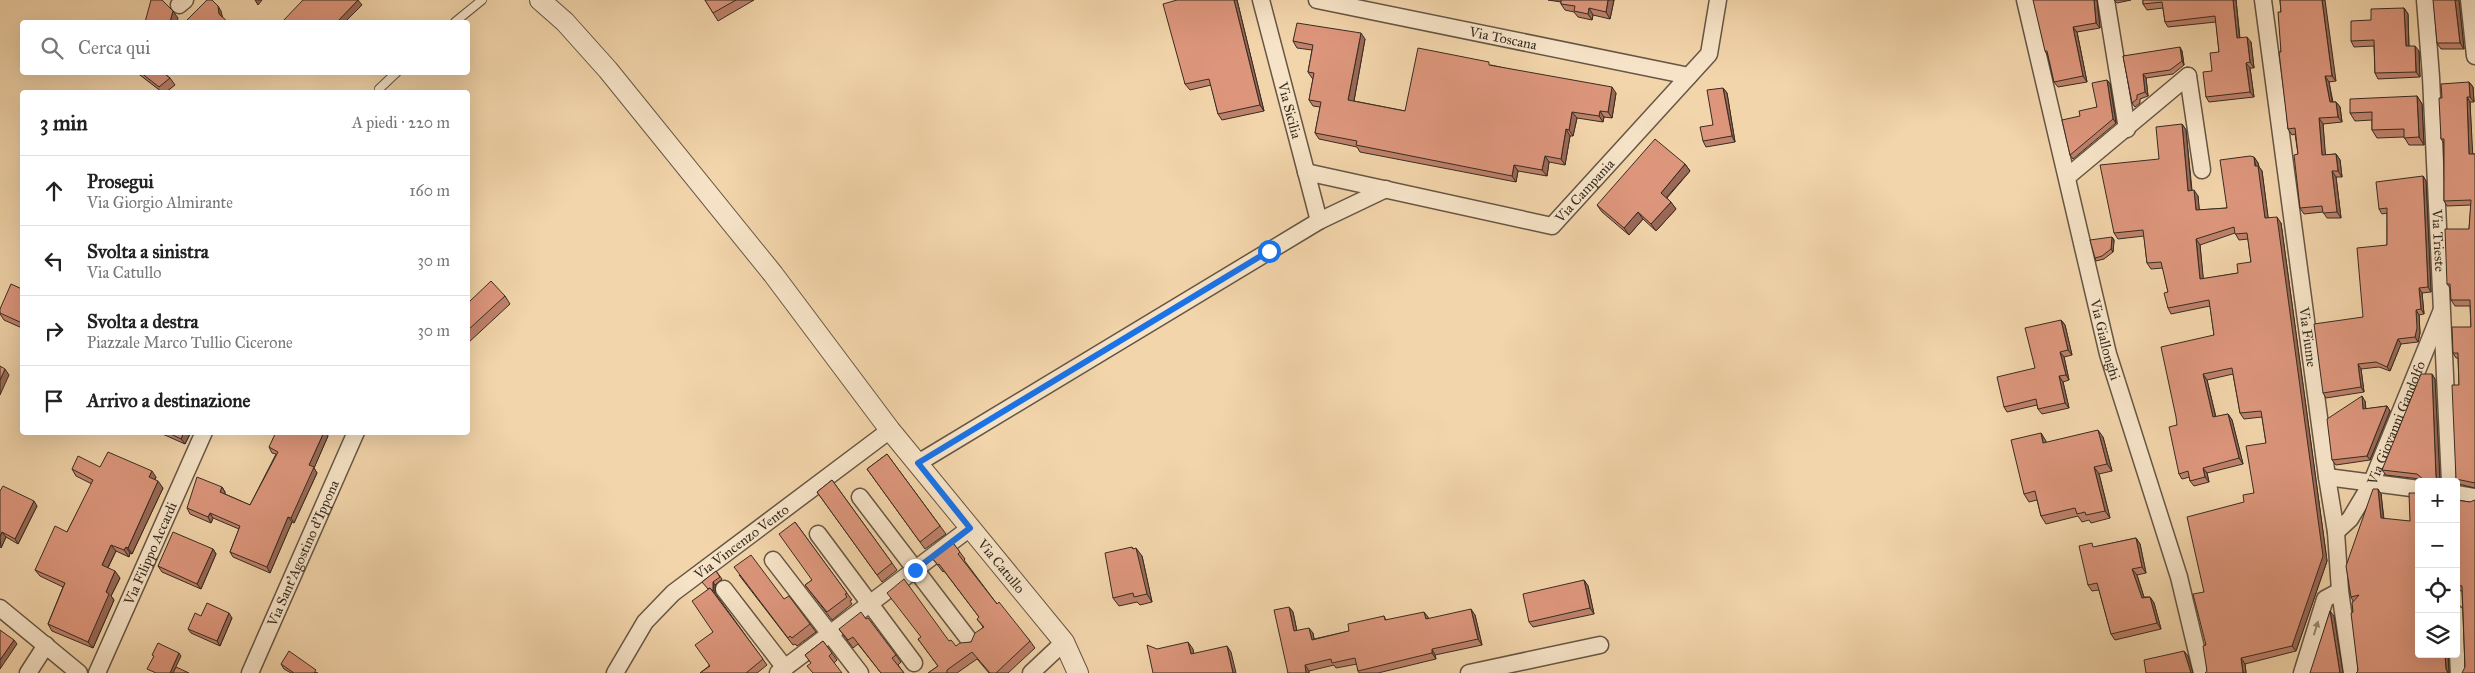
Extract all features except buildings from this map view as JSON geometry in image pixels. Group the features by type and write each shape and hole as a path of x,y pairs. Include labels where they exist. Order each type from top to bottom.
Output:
{"street":[{"name":"Via Catullo","path":"540,0 565,22 608,70 773,274 890,430 1064,642 1078,673"},
{"name":"Via Sicilia","path":"1261,0 1319,221"},
{"name":"Via Toscana","path":"1317,0 1689,76"},
{"name":"Via Campania","path":"1306,172 1552,226 1710,54 1718,0"},
{"name":"Via Giallonghi","path":"2025,0 2108,354 2179,577 2202,673"},
{"path":"2106,0 2127,129"},
{"name":"Via Fiume","path":"2264,0 2327,477 2336,532 2340,591 2352,673"},
{"name":"Via Trieste","path":"2425,0 2443,307 2450,478"},
{"path":"2469,0 2475,56"},
{"path":"2067,177 2127,129 2188,76 2202,170"},
{"path":"918,463 1319,221 1386,189"},
{"name":"Via Giovanni Gandolfo","path":"2336,532 2350,519 2371,484 2443,307"},
{"name":"Via Vincenzo Vento","path":"615,673 645,622 672,593 890,430"},
{"name":"Via Filippo Accardi","path":"98,673 203,435"},
{"name":"Via Sant'Agostino d'Ippona","path":"250,673 355,435"},
{"path":"2327,477 2415,490"},
{"path":"2460,495 2475,497"},
{"path":"860,497 970,641"},
{"path":"724,589 781,670 970,528"},
{"path":"818,534 914,662"},
{"path":"773,560 860,673"},
{"path":"2302,673 2325,600 2340,591"},
{"path":"0,608 78,673"},
{"path":"1031,673 1064,642"},
{"path":"28,673 46,645"},
{"path":"1470,673 1600,645"},
{"path":"2458,658 2459,673"}],"lane":[{"path":"457,20 482,0"},
{"path":"379,89 394,75"}],"route":[{"path":"915,570 970,528 918,463 1269,251"}]}
